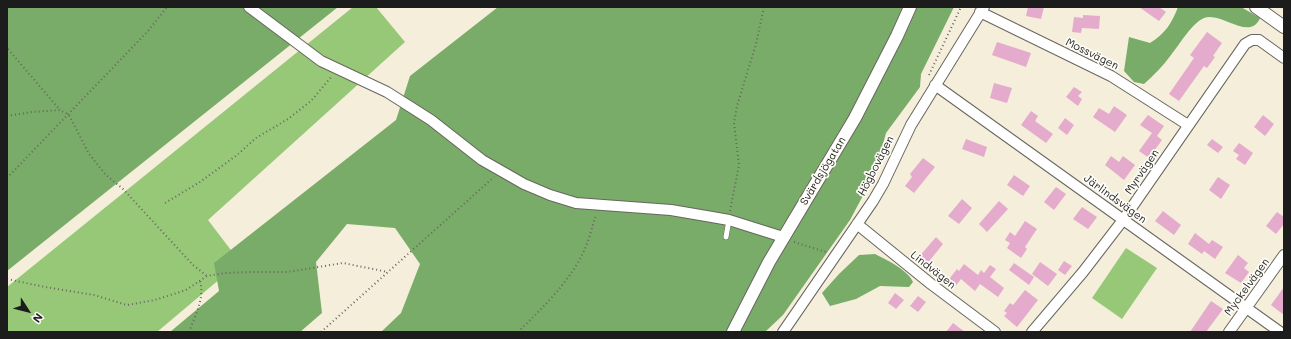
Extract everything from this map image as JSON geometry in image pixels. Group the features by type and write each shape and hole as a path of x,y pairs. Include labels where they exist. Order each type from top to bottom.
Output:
{"street":[{"path":"248,7 322,61 387,92 432,120 482,160 524,184 550,195 576,203 599,206 671,210 729,220 783,237"},
{"name":"Svärdsjögatan","path":"732,332 783,237 855,118 897,36 910,7"},
{"path":"1256,7 1284,27"},
{"name":"Högbovägen","path":"783,332 883,184 911,125 982,10"},
{"name":"Mossvägen","path":"982,10 1111,76 1188,126"},
{"name":"Myrvägen","path":"1032,332 1083,272 1123,220 1245,44 1252,40 1259,40 1284,58"},
{"name":"Järlindsvägen","path":"935,85 1280,332"},
{"name":"Lindvägen","path":"857,224 931,284 995,332"},
{"name":"Myckelvägen","path":"1229,332 1284,255"}],"lane":[{"path":"726,237 729,220"}],"path":[{"path":"7,178 148,31 167,7"},
{"path":"729,220 739,165 734,122 737,106 756,44 764,7"},
{"path":"935,85 928,78 961,7"},
{"path":"8,49 60,110 69,115 88,154 106,175 123,189 193,265 207,276"},
{"path":"165,203 200,182 237,155 256,138 288,119 311,101 338,69"},
{"path":"7,116 60,110"},
{"path":"320,332 501,171"},
{"path":"518,332 561,287 574,270 584,252 599,206"},
{"path":"783,237 803,245 836,254"},
{"path":"7,279 94,295 127,305 162,298 186,290 207,276 250,272 287,272 343,263 388,272"},
{"path":"188,332 202,295 200,281"}],"green space":[{"path":"7,7 338,7 7,271"},
{"path":"353,7 376,7 405,42 208,220 240,262 157,332 7,332 7,287"},
{"path":"498,7 954,7 921,74 920,87 886,133 875,173 850,220 783,315 765,332 381,332 401,313 420,264 395,228 347,224 316,262 322,313 300,332 170,332 219,291 214,263 396,120 410,76"},
{"path":"1178,7 1241,7 1260,18 1255,25 1242,27 1219,18 1204,18 1190,29 1165,63 1148,81 1144,84 1134,82 1124,71 1129,37 1150,43 1160,36 1167,28"},
{"path":"1126,248 1157,268 1122,319 1092,298"},
{"path":"875,254 907,273 913,282 909,287 880,286 856,299 830,306 822,293 859,255"}],"building":[{"path":"1028,7 1044,7 1041,19 1026,16"},
{"path":"1139,7 1159,7 1166,12 1159,21"},
{"path":"1083,15 1100,16 1099,29 1082,28 1081,33 1072,32 1074,17 1083,18"},
{"path":"1207,32 1222,43 1213,56 1215,57 1207,68 1204,66 1179,101 1169,94 1194,58 1190,55"},
{"path":"997,42 1031,53 1026,67 992,55"},
{"path":"994,83 1012,88 1007,103 990,98"},
{"path":"1074,87 1082,92 1078,96 1082,99 1078,106 1066,97"},
{"path":"1114,106 1127,115 1115,132 1093,117 1099,108 1109,114"},
{"path":"1031,111 1038,116 1035,121 1053,134 1046,143 1021,125"},
{"path":"1148,115 1164,126 1157,136 1162,140 1149,158 1139,151 1152,133 1140,125"},
{"path":"1263,115 1274,124 1265,136 1254,127"},
{"path":"1065,118 1074,125 1067,135 1058,128"},
{"path":"966,139 987,147 984,157 962,149"},
{"path":"1212,139 1223,147 1218,153 1207,145"},
{"path":"1239,143 1253,153 1245,165 1236,159 1239,155 1233,151"},
{"path":"1111,156 1119,162 1123,156 1135,165 1124,180 1105,165"},
{"path":"923,158 935,167 914,193 905,186 912,177 910,174"},
{"path":"1014,175 1030,186 1023,196 1007,185"},
{"path":"1218,177 1230,185 1221,199 1209,190"},
{"path":"1056,187 1066,194 1054,210 1044,202"},
{"path":"962,199 972,208 959,224 948,216"},
{"path":"999,201 1008,209 987,232 979,224"},
{"path":"1082,207 1097,217 1088,229 1073,219"},
{"path":"1163,211 1181,225 1174,235 1155,221"},
{"path":"1277,212 1284,217 1284,224 1276,234 1266,226"},
{"path":"1025,221 1037,229 1025,247 1027,249 1021,258 1007,248 1010,243 1005,240 1010,232 1015,236"},
{"path":"1195,233 1209,244 1212,240 1223,247 1215,259 1204,251 1202,254 1188,244"},
{"path":"936,237 943,244 926,265 918,258"},
{"path":"1238,255 1248,263 1244,268 1249,272 1241,283 1225,273"},
{"path":"1064,261 1072,266 1065,275 1058,270"},
{"path":"1040,262 1057,274 1048,286 1032,274"},
{"path":"1014,263 1034,277 1029,285 1009,270"},
{"path":"964,264 978,275 981,270 984,273 990,265 996,269 990,277 1004,288 998,297 980,284 975,291 961,279 954,288 946,283 957,269 959,271"},
{"path":"1284,287 1284,315 1271,305"},
{"path":"1025,290 1038,300 1017,327 1004,316 1007,313 1004,311 1010,303 1013,305"},
{"path":"895,293 904,300 896,309 888,303"},
{"path":"918,296 926,302 918,312 910,306"},
{"path":"1211,301 1223,309 1206,332 1190,332"},
{"path":"953,323 965,332 946,332"}]}
